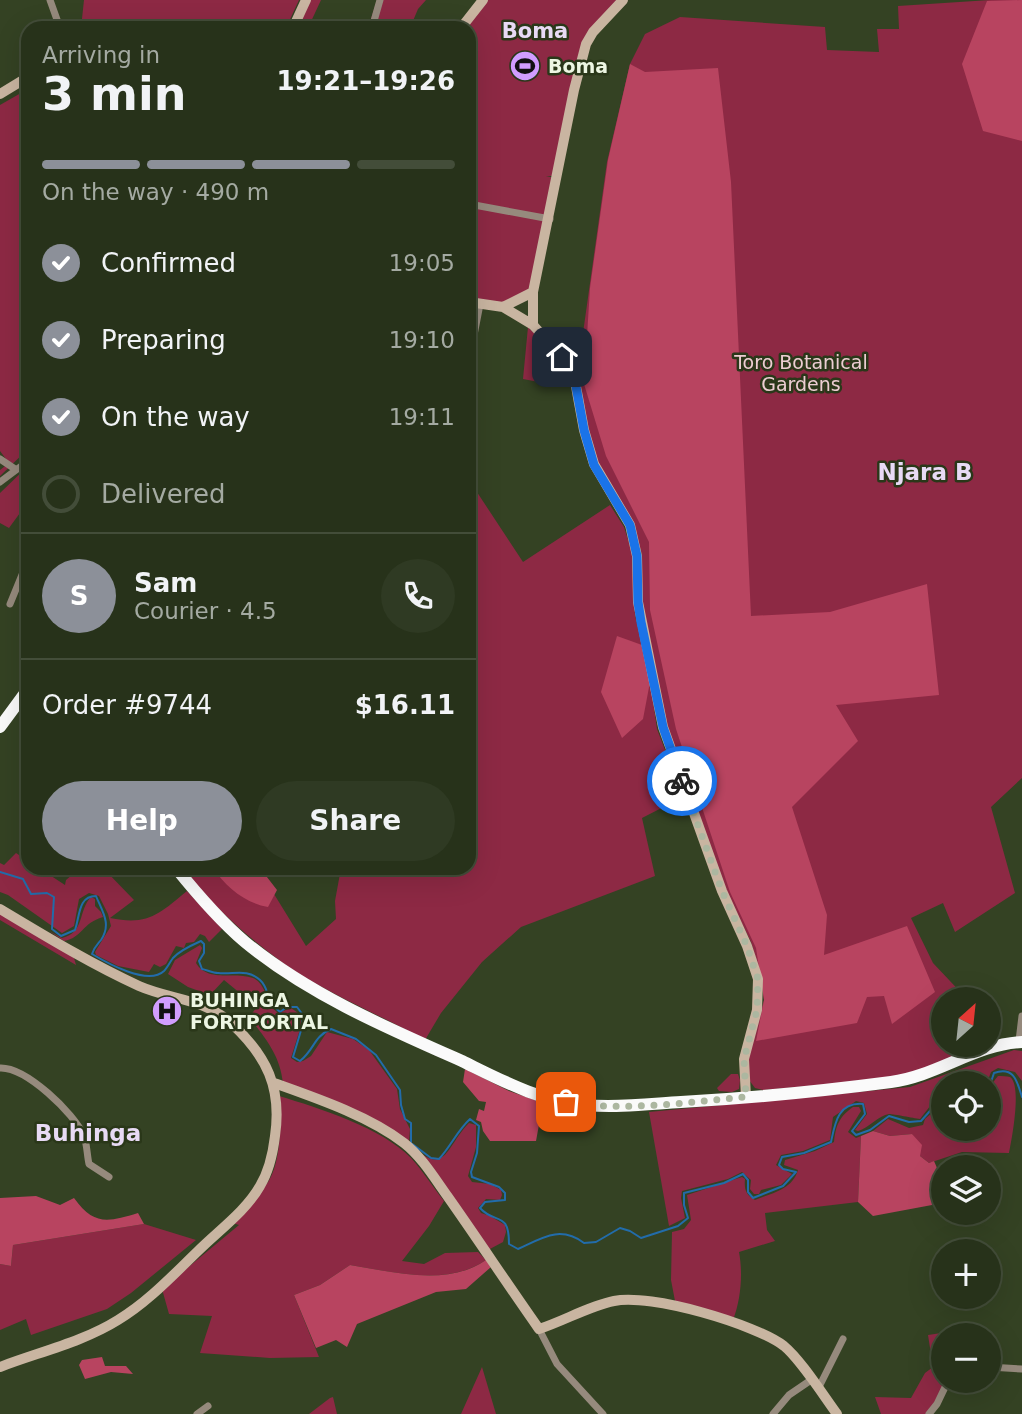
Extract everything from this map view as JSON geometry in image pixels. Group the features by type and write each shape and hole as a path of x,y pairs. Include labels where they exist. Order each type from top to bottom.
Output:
{"highway":[{"path":"0,727 21,698"},
{"path":"182,875 244,941 297,979 364,1015 548,1099 584,1105 615,1106 746,1097 911,1079 999,1046 1021,1042"}],"main road":[{"path":"296,21 306,0"},
{"path":"466,21 482,0"},
{"path":"533,325 533,292 550,219 574,90 586,44 593,32 623,0"},
{"path":"0,93 21,81"},
{"path":"503,307 533,292"},
{"path":"476,303 503,307 533,325 562,357 575,381 594,465 630,525 637,556 640,612 663,727 722,891 747,946 758,979 757,1010 744,1059 746,1097"},
{"path":"0,909 54,941 141,986 187,999 218,1014 240,1032 264,1063 274,1083 278,1102 273,1154 260,1187 165,1284 118,1320 88,1335 0,1367"},
{"path":"274,1083 317,1098 406,1144 419,1157 539,1329 612,1301 627,1298 655,1301 718,1318 783,1345 837,1414"}],"street":[{"path":"50,0 58,21"},
{"path":"374,21 380,0"},
{"path":"476,205 550,219"},
{"path":"476,325 480,304"},
{"path":"0,459 15,470"},
{"path":"0,482 21,466"},
{"path":"10,604 21,577"},
{"path":"1021,1042 1022,1016"},
{"path":"0,1068 8,1068 24,1076 72,1115 85,1138 89,1164 108,1177"},
{"path":"539,1329 557,1364 603,1414"},
{"path":"773,1414 789,1395 814,1384 843,1339"},
{"path":"1001,1368 1022,1369"},
{"path":"929,1414 942,1393"},
{"path":"197,1414 208,1406"}],"green space":[{"path":"84,0 299,0 289,21 82,21"},
{"path":"310,0 321,0 311,21 300,21"},
{"path":"377,0 426,0 413,21 370,21"},
{"name":"Boma","path":"486,0 623,0 593,32 557,176 546,176 555,178 534,283 520,298 505,304 476,301 476,21 469,21"},
{"name":"Toro Botanical Gardens","path":"1022,0 1022,778 991,807 1015,893 955,932 943,903 911,918 933,963 956,987 931,987 931,1057 956,1057 902,1078 763,1090 755,1088 749,1080 748,1059 764,1000 761,977 751,942 726,891 667,727 642,602 642,555 632,521 594,465 576,383 607,162 630,64 645,34 680,17 825,27 827,50 879,52 877,29 899,29 898,6"},
{"path":"21,93 21,456 0,476 0,470 9,463 0,451 0,105"},
{"path":"528,327 560,360 569,377 565,387 523,379"},
{"path":"21,473 21,512 9,528 0,523 0,493"},
{"path":"476,491 523,562 610,505 624,527 632,552 635,615 650,680 657,729 683,797 642,818 655,876 521,927 482,962 441,1013 425,1040 317,984 283,963 229,919 187,875 262,875 306,946 336,919 335,901 340,875 476,875"},
{"path":"16,853 21,856 21,875 50,875 65,885 72,875 110,875 134,900 110,918 123,920 152,916 187,891 222,929 209,942 200,934 194,942 186,943 184,948 176,946 166,964 160,967 154,964 149,972 118,966 95,952 111,926 99,896 89,893 79,899 74,926 62,933 0,892 0,863 4,865"},
{"path":"91,897 95,899 95,906 103,917 75,937 64,941 49,931 62,938 74,931"},
{"path":"0,912 55,944 74,958 76,965 0,920"},
{"path":"200,945 202,948 196,963 201,969 214,975 253,978 261,984 278,1013 291,1008 301,1015 301,1026 291,1058 297,1062 311,1056 327,1032 353,1039 369,1050 397,1089 400,1109 410,1129 409,1142 430,1159 444,1156 469,1123 476,1125 476,1147 468,1176 472,1182 490,1184 501,1190 500,1200 486,1199 478,1208 481,1213 505,1225 503,1242 488,1250 435,1177 392,1136 283,1083 275,1056 249,1017 257,1007 224,980 210,995 188,987 168,974 175,960"},
{"path":"1014,1050 1022,1051 1022,1081 1015,1072 998,1068 993,1071 955,1071 1001,1057"},
{"path":"731,1074 738,1074 739,1089 732,1092 719,1091 717,1088"},
{"path":"1001,1076 1010,1077 1014,1082 1015,1112 1009,1153 962,1152 953,1155 931,1155 929,1163 920,1156 912,1134 890,1136 873,1131 888,1119 909,1128 923,1125 931,1114 931,1141 1001,1141"},
{"path":"931,1080 931,1105 920,1119 889,1114 858,1131 855,1130 867,1114 864,1103 856,1101 833,1117 830,1140 803,1151 781,1155 776,1165 792,1174 781,1185 754,1194 750,1189 751,1180 742,1172 728,1179 682,1191 685,1218 669,1226 649,1112 910,1087"},
{"path":"279,1096 331,1113 384,1137 411,1158 424,1174 444,1201 402,1261 424,1264 445,1253 478,1252 486,1260 454,1273 437,1275 402,1274 350,1265 320,1285 294,1295 319,1357 270,1358 200,1353 212,1316 169,1314 162,1289 239,1225 230,1222 268,1182 278,1152"},
{"path":"853,1107 859,1107 861,1111 848,1132 856,1138 861,1136 858,1202 765,1213 767,1230 775,1241 739,1252 740,1286 733,1320 675,1301 671,1280 672,1232 684,1229 691,1220 687,1195 742,1177 745,1179 746,1192 755,1200 781,1190 791,1182 798,1170 784,1165 785,1160 834,1142 839,1122"},
{"path":"144,1224 196,1240 107,1309 31,1335 26,1319 0,1330 0,1264 11,1266 13,1245"},
{"path":"482,1367 496,1414 461,1414"},
{"path":"931,1368 931,1393 942,1393 931,1414 881,1414 875,1397 911,1398 925,1373"},
{"path":"333,1397 337,1414 309,1414 330,1398"}],"shaded area":[{"path":"1022,0 1022,141 983,131 962,64 987,1"},
{"path":"630,64 645,72 718,68 731,182 751,616 830,612 927,584 939,695 836,705 858,741 792,807 827,915 824,955 907,926 933,987 931,995 892,1024 884,996 867,997 857,1023 756,1041 764,1000 756,948 730,892 676,729 650,610 649,542 606,456 584,384 590,288 608,160"},
{"path":"617,636 642,645 650,682 643,719 622,738 601,692"},
{"path":"218,875 265,875 277,890 268,907 252,902"},
{"path":"465,1069 509,1091 543,1103 536,1141 490,1141 481,1122 476,1120 479,1109 484,1111 486,1102 479,1101 463,1082"},
{"path":"873,1131 890,1136 912,1134 922,1145 920,1156 931,1162 931,1205 873,1216 858,1202 861,1136"},
{"path":"36,1196 60,1205 74,1198 88,1213 102,1219 110,1220 138,1213 144,1224 13,1245 11,1266 0,1264 0,1198"},
{"path":"486,1260 491,1267 466,1289 436,1292 357,1324 347,1347 336,1340 316,1348 294,1295 320,1285 350,1265 402,1274 437,1275 471,1268"},
{"path":"102,1357 105,1366 126,1366 133,1374 111,1372 85,1379 79,1365 82,1360"}],"waterway":[{"path":"0,872 23,879 31,894 47,893 54,897 52,929 61,936 75,930 83,903 96,896 106,928 92,954 128,972 157,975 164,971 179,953 201,941 204,944 204,953 199,961 202,969 216,973 250,974 263,983 272,1003 280,1012 287,1007 297,1007 303,1015 293,1057 300,1061 317,1039 331,1029 356,1039 376,1055 400,1090 405,1119 411,1123 411,1143 431,1158 439,1159 470,1119 479,1126 472,1177 499,1187 505,1193 505,1200 485,1202 480,1208 504,1222 509,1244 518,1249 551,1235 567,1235 584,1243 596,1242 620,1228 641,1238 678,1226 688,1218 684,1193 724,1183 743,1174 748,1180 748,1192 753,1198 783,1186 796,1172 783,1169 779,1165 782,1157 804,1153 831,1142 839,1115 848,1106 863,1104 865,1114 852,1131 856,1135 870,1130 889,1116 909,1122 921,1121 931,1110"},
{"path":"1001,1071 1014,1076 1022,1097"}],"way so far":[{"path":"566,1102 615,1106 746,1097 744,1059 757,1010 758,979 682,781"}],"place":[{"name":"Boma","path":"525,66"},
{"name":"BUHINGA FORTPORTAL","path":"167,1011"}],"district":[{"name":"Boma","path":"535,31"},
{"name":"Njara B","path":"925,472"},
{"name":"Buhinga","path":"88,1133"}],"route":[{"path":"562,357 575,381 594,465 630,525 637,556 641,622 663,727 682,781"}]}
